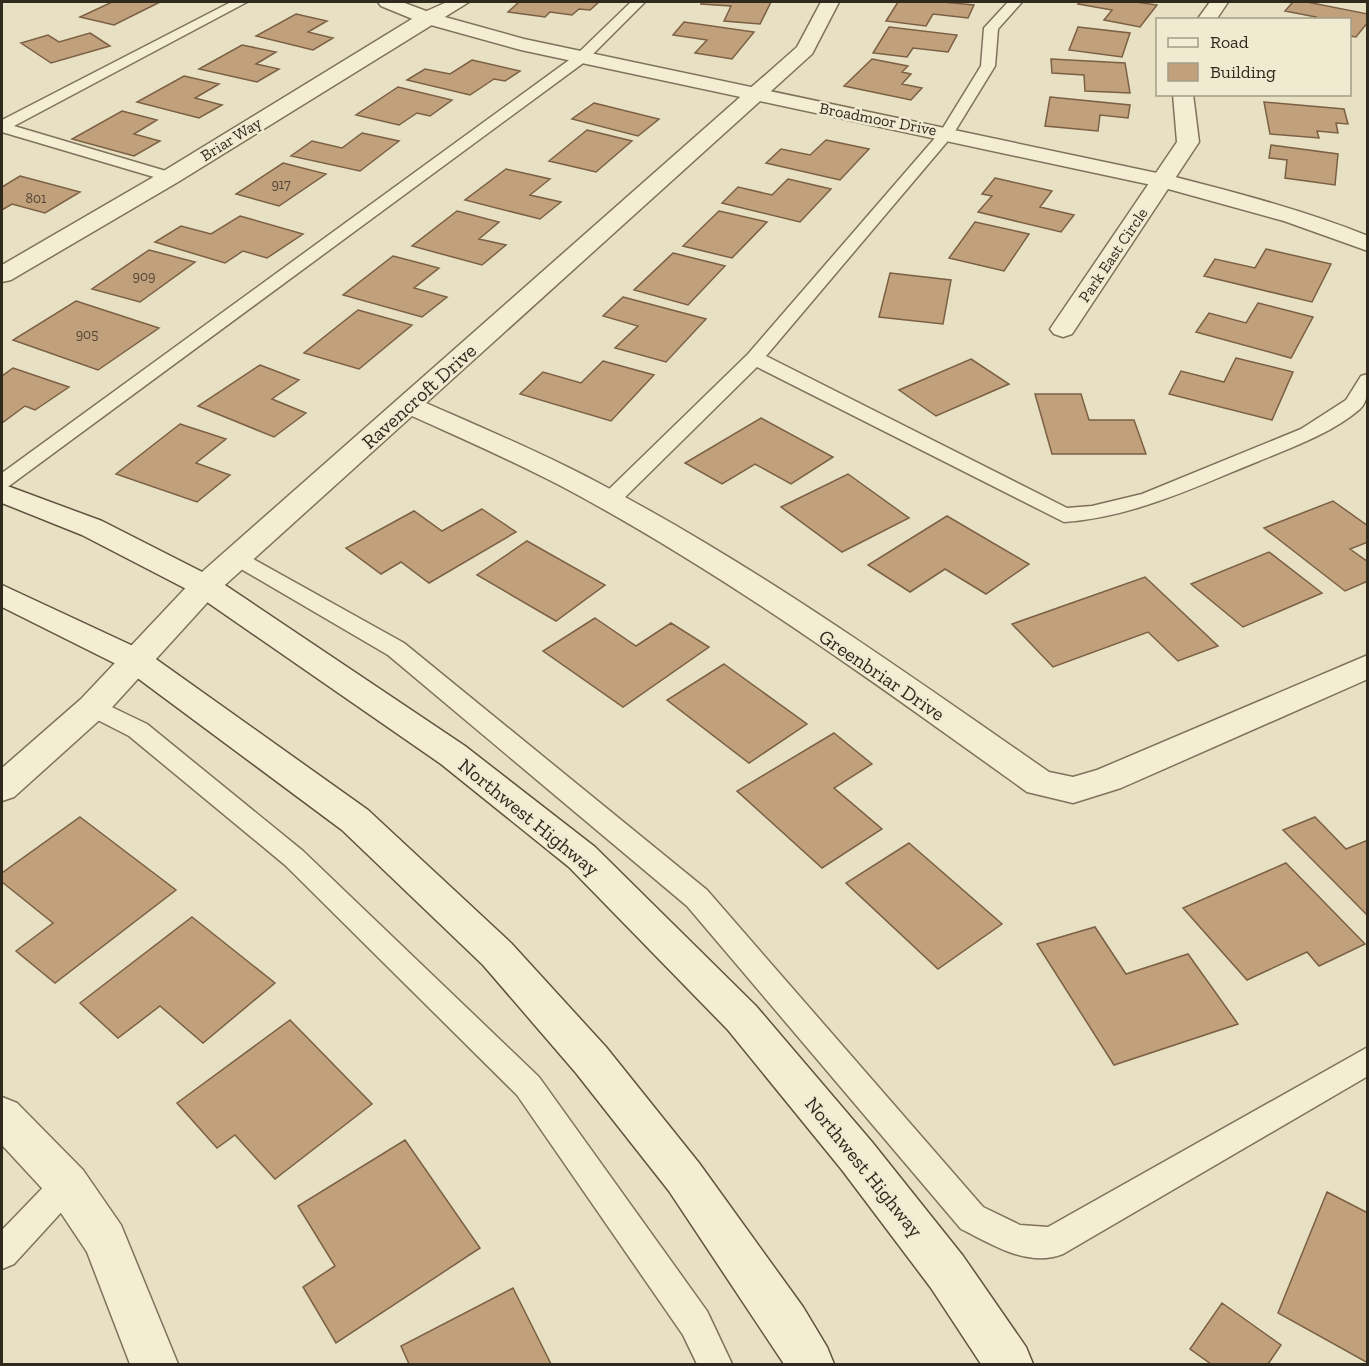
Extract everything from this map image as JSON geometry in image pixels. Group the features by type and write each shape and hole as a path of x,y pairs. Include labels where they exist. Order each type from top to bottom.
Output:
{"street":[{"name":"Broadmoor Drive","path":"387,2 427,18 520,44 1163,181 1265,207 1323,225 1368,244"},
{"name":"Briar Way","path":"5,270 170,177 427,18 460,2"},
{"name":"Ravencroft Drive","path":"2,788 93,707 205,586 805,50 830,2"},
{"path":"1207,18 1219,2"},
{"name":"Park East Circle","path":"1064,329 1188,142 1183,96"},
{"name":"Greenbriar Drive","path":"409,405 548,468 610,500 733,575 1039,783 1073,790 1108,779 1368,666"},
{"name":"Northwest Highway","path":"2,493 92,528 205,586 453,755 582,857 757,1037 857,1156 940,1263 1009,1365"},
{"path":"2,595 135,660 355,820 497,954 591,1060 684,1177 786,1323 810,1365"},
{"path":"2,1116 67,1184 105,1240 154,1365"}],"lane":[{"path":"2,127 240,2"},
{"path":"2,482 581,58 638,2"},
{"path":"610,500 755,358 946,133 988,66 991,28 1015,2"},
{"path":"2,127 170,177"},
{"path":"755,358 1064,515 1092,513 1149,498 1308,433 1354,404 1368,380"},
{"path":"237,557 396,649 697,898 972,1218 1017,1240 1051,1243 1368,1060"},
{"path":"93,707 138,730 294,858 528,1086 695,1323 715,1365"},
{"path":"2,1253 67,1184"}],"building":[{"path":"112,2 158,3 114,25 80,17"},
{"path":"519,2 599,2 590,10 579,9 572,15 550,12 545,17 508,12"},
{"path":"702,2 771,2 760,24 724,21 731,6 701,4"},
{"path":"898,2 974,5 968,18 933,14 926,26 886,21"},
{"path":"1080,2 1136,2 1157,5 1140,27 1104,20 1112,10 1078,4"},
{"path":"1293,2 1307,2 1368,14 1368,22 1356,37 1351,36 1351,18 1315,18 1285,11"},
{"path":"296,14 327,21 308,32 333,38 313,50 256,36"},
{"path":"684,22 754,32 732,59 695,53 707,40 673,35"},
{"path":"889,27 957,35 948,52 913,48 907,57 873,53"},
{"path":"1078,27 1130,33 1122,57 1069,50"},
{"path":"90,33 110,46 51,63 21,43 48,35 59,42"},
{"path":"242,45 276,52 256,64 279,69 257,82 199,69"},
{"path":"872,59 908,66 902,72 911,74 902,84 922,88 911,100 844,86"},
{"path":"1051,59 1125,63 1130,93 1085,91 1084,75 1052,73"},
{"path":"472,60 520,71 505,81 494,79 470,95 407,80 425,69 450,74"},
{"path":"184,76 219,84 195,98 222,105 199,118 137,102"},
{"path":"398,87 452,100 430,116 417,113 399,125 356,115"},
{"path":"1050,97 1130,105 1128,118 1100,115 1098,131 1045,126"},
{"path":"1264,102 1344,109 1348,124 1336,123 1338,133 1317,131 1319,138 1270,134"},
{"path":"594,103 659,119 638,136 572,119"},
{"path":"122,111 157,120 134,134 160,141 134,156 72,139"},
{"path":"587,130 632,141 596,172 549,161"},
{"path":"362,133 399,141 360,171 291,156 312,141 342,148"},
{"path":"826,140 869,149 840,180 766,163 781,149 810,155"},
{"path":"1271,145 1338,154 1335,185 1285,178 1287,160 1269,158"},
{"path":"283,163 326,174 279,206 236,194"},
{"path":"506,169 550,179 530,195 561,202 540,219 465,200"},
{"path":"20,176 80,192 45,213 12,204 2,210 2,187"},
{"path":"995,178 1052,191 1040,207 1074,215 1061,232 978,212 992,196 982,194"},
{"path":"788,179 831,189 800,222 722,203 738,187 772,195"},
{"path":"457,211 499,222 479,239 506,245 482,265 412,246"},
{"path":"719,211 767,222 732,258 683,246"},
{"path":"240,216 303,234 267,258 243,251 225,263 155,242 181,226 211,234"},
{"path":"975,222 1029,234 1004,271 949,258"},
{"path":"1266,249 1331,264 1312,302 1204,276 1215,259 1255,268"},
{"path":"149,250 195,262 140,302 92,289"},
{"path":"673,253 725,266 688,305 634,290"},
{"path":"393,256 439,268 414,288 447,297 422,317 343,295"},
{"path":"890,273 951,280 943,324 879,317"},
{"path":"623,297 706,319 666,362 615,348 638,326 603,316"},
{"path":"76,301 159,328 98,370 13,340"},
{"path":"1258,303 1313,317 1291,358 1196,332 1209,313 1246,323"},
{"path":"358,310 412,325 359,369 304,353"},
{"path":"1236,358 1293,372 1272,420 1169,394 1181,371 1224,382"},
{"path":"971,359 1009,384 936,416 899,390"},
{"path":"603,361 654,375 611,421 520,394 543,372 581,383"},
{"path":"260,365 299,380 272,399 306,413 274,437 198,406"},
{"path":"13,368 69,387 35,410 25,406 2,423 2,376"},
{"path":"1035,394 1081,394 1089,420 1134,420 1146,454 1052,454"},
{"path":"761,418 833,457 791,484 755,464 722,484 685,463"},
{"path":"180,424 226,439 196,463 230,475 197,502 116,474"},
{"path":"848,474 909,518 842,552 781,507"},
{"path":"1333,501 1368,526 1368,542 1350,549 1368,562 1368,581 1345,591 1264,528"},
{"path":"482,509 516,532 429,583 401,562 381,574 346,548 414,511 442,531"},
{"path":"947,516 1029,564 986,594 945,569 910,592 868,565"},
{"path":"527,541 605,585 556,621 477,575"},
{"path":"1269,552 1322,593 1243,627 1191,584"},
{"path":"1145,577 1218,646 1178,661 1148,632 1053,667 1012,624"},
{"path":"595,618 636,646 671,623 709,647 623,707 543,651"},
{"path":"724,664 807,724 749,763 667,700"},
{"path":"834,733 872,764 834,788 882,829 822,868 737,791"},
{"path":"80,817 176,890 55,983 16,951 53,923 2,882 2,873"},
{"path":"1315,817 1346,849 1368,840 1368,916 1283,830"},
{"path":"909,843 1002,924 938,969 846,883"},
{"path":"1286,863 1365,944 1319,966 1307,952 1247,980 1183,908"},
{"path":"192,917 275,983 203,1043 160,1006 118,1038 80,1003"},
{"path":"1095,927 1126,974 1188,954 1238,1024 1114,1065 1037,944"},
{"path":"290,1020 372,1104 275,1179 235,1135 217,1148 177,1103"},
{"path":"405,1140 480,1248 336,1343 303,1287 335,1266 298,1206"},
{"path":"1327,1192 1368,1213 1368,1363 1278,1313"},
{"path":"513,1288 551,1364 409,1364 401,1346"},
{"path":"1222,1303 1281,1345 1268,1364 1211,1364 1190,1349"}]}
